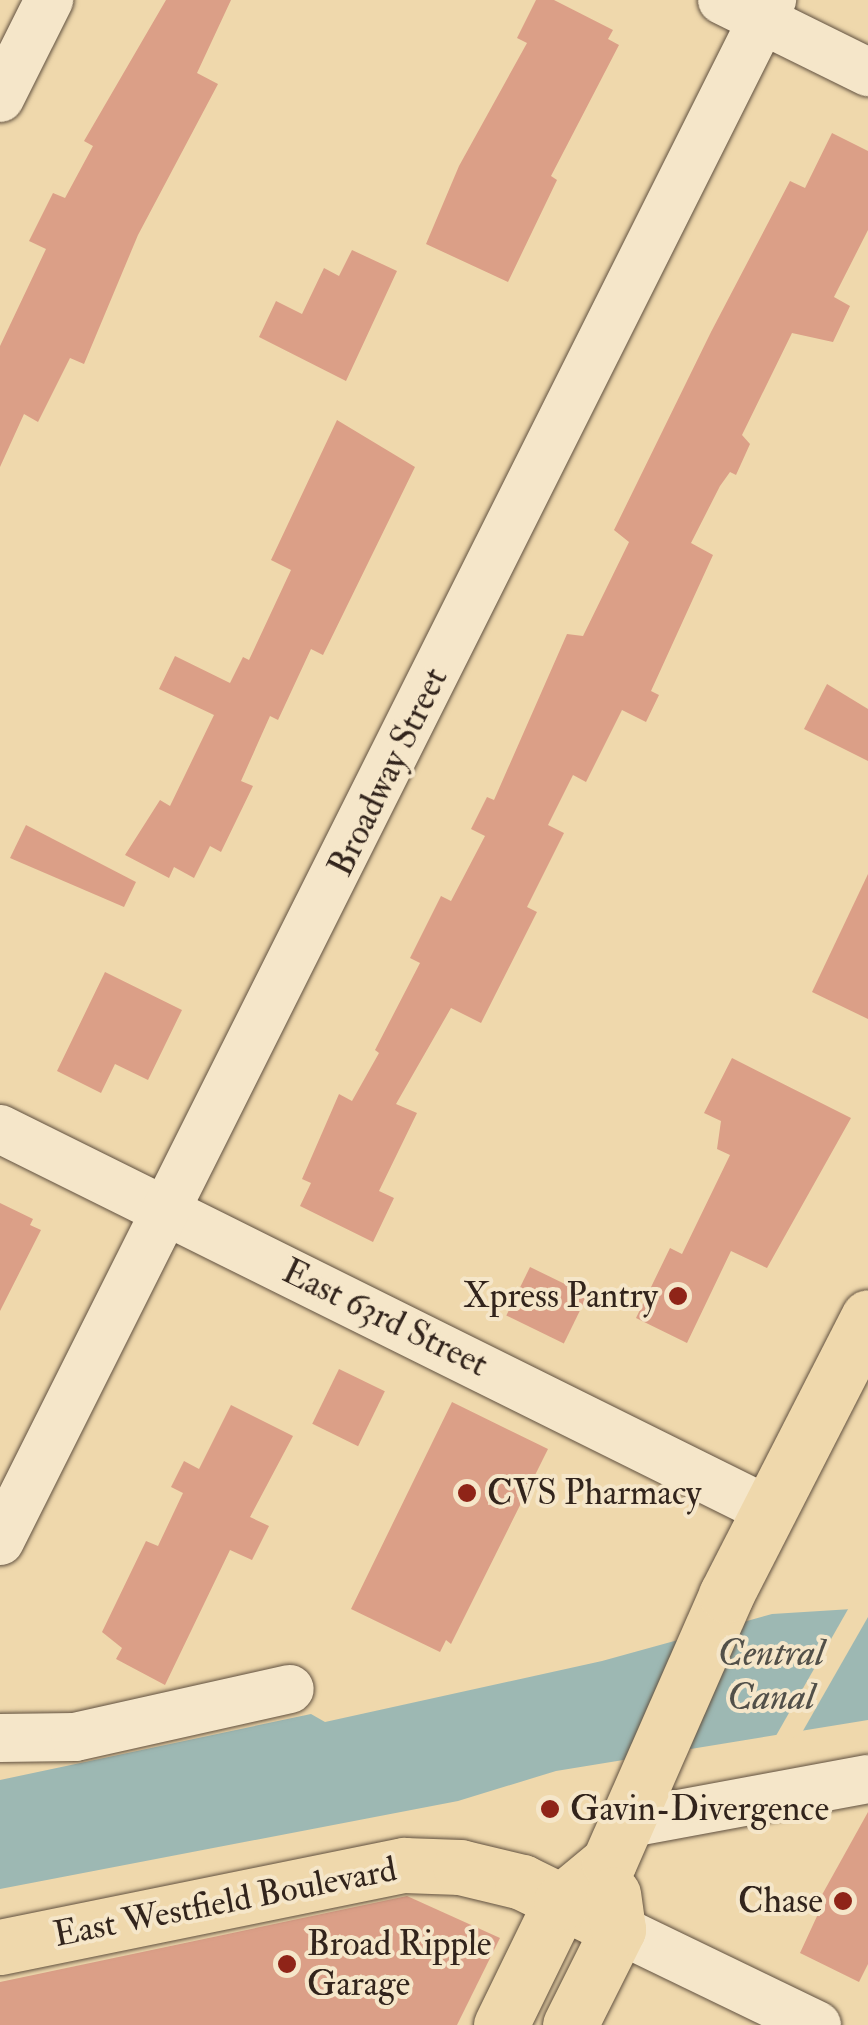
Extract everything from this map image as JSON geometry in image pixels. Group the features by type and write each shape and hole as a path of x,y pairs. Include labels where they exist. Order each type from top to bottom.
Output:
{"main road":[{"path":"502,2025 561,1902 624,1827 726,1595 868,1317"},
{"path":"570,2025 618,1929 624,1827"},
{"name":"East Westfield Boulevard","path":"0,1947 404,1864 485,1872 618,1929"}],"street":[{"path":"0,98 49,0"},
{"path":"752,7 868,72"},
{"name":"Broadway Street","path":"0,1541 170,1212 752,7"},
{"name":"East 63rd Street","path":"0,1129 768,1510"},
{"path":"0,1738 76,1737 290,1690"},
{"path":"624,1827 868,1779"},
{"path":"618,1929 817,2025"}],"water":[{"name":"Central Canal","path":"868,1608 868,1720 556,1771 458,1801 0,1889 0,1780 311,1714 325,1722 602,1661 772,1614"}],"pier":[{"path":"868,1603 868,1617 800,1736 773,1741 851,1604"}],"building":[{"path":"166,0 231,0 197,73 218,84 138,235 84,364 70,358 38,422 24,414 0,467 0,346 46,249 29,241 53,193 65,198 93,146 84,141"},
{"path":"536,0 554,0 613,30 608,39 619,45 551,176 557,180 508,282 426,244 459,166 527,43 517,38"},
{"path":"832,133 868,151 868,230 834,297 850,306 833,342 792,333 742,435 750,444 736,475 730,472 720,486 691,543 713,555 651,691 659,695 646,722 622,710 586,782 573,775 548,825 564,833 527,907 537,912 481,1023 451,1008 396,1104 417,1113 379,1191 394,1198 373,1242 300,1206 311,1183 302,1179 339,1094 352,1101 379,1053 375,1050 420,963 410,958 441,896 451,901 485,836 471,829 487,797 494,800 567,634 583,636 629,542 614,530 711,332 790,181 805,188"},
{"path":"352,250 397,271 346,381 259,337 276,301 302,314 324,268 339,276"},
{"path":"337,420 415,467 323,655 311,649 278,720 270,716 241,781 253,786 221,852 210,846 194,878 174,867 169,878 125,855 160,800 170,806 214,715 159,689 175,656 230,683 243,657 249,660 291,570 271,560"},
{"path":"827,684 868,709 868,761 804,729"},
{"path":"26,825 136,882 124,907 10,858"},
{"path":"868,874 868,1019 812,992"},
{"path":"105,972 182,1010 148,1080 115,1064 101,1093 57,1071"},
{"path":"732,1058 851,1118 767,1268 731,1251 687,1343 636,1318 670,1248 682,1254 730,1155 717,1149 721,1121 704,1113"},
{"path":"0,1203 33,1219 30,1225 41,1230 0,1311"},
{"path":"530,1267 588,1295 564,1344 506,1316"},
{"path":"339,1369 385,1391 358,1446 312,1424"},
{"name":"CVS Pharmacy","path":"452,1402 548,1449 451,1644 446,1640 440,1652 351,1609"},
{"path":"231,1405 293,1436 250,1517 269,1526 252,1560 230,1550 165,1685 116,1659 122,1648 102,1632 146,1541 158,1546 183,1493 171,1487 184,1461 199,1469"},
{"name":"Chase","path":"868,1812 868,1964 859,1982 800,1953 818,1914 813,1911"},
{"name":"Broad Ripple Garage","path":"407,1896 500,1938 457,2025 0,2025 0,1982"}],"place":[{"name":"Xpress Pantry","path":"678,1296"},
{"name":"CVS Pharmacy","path":"467,1493"},
{"name":"Gavin-Divergence","path":"550,1809"},
{"name":"Chase","path":"843,1901"},
{"name":"Broad Ripple Garage","path":"287,1964"}]}
